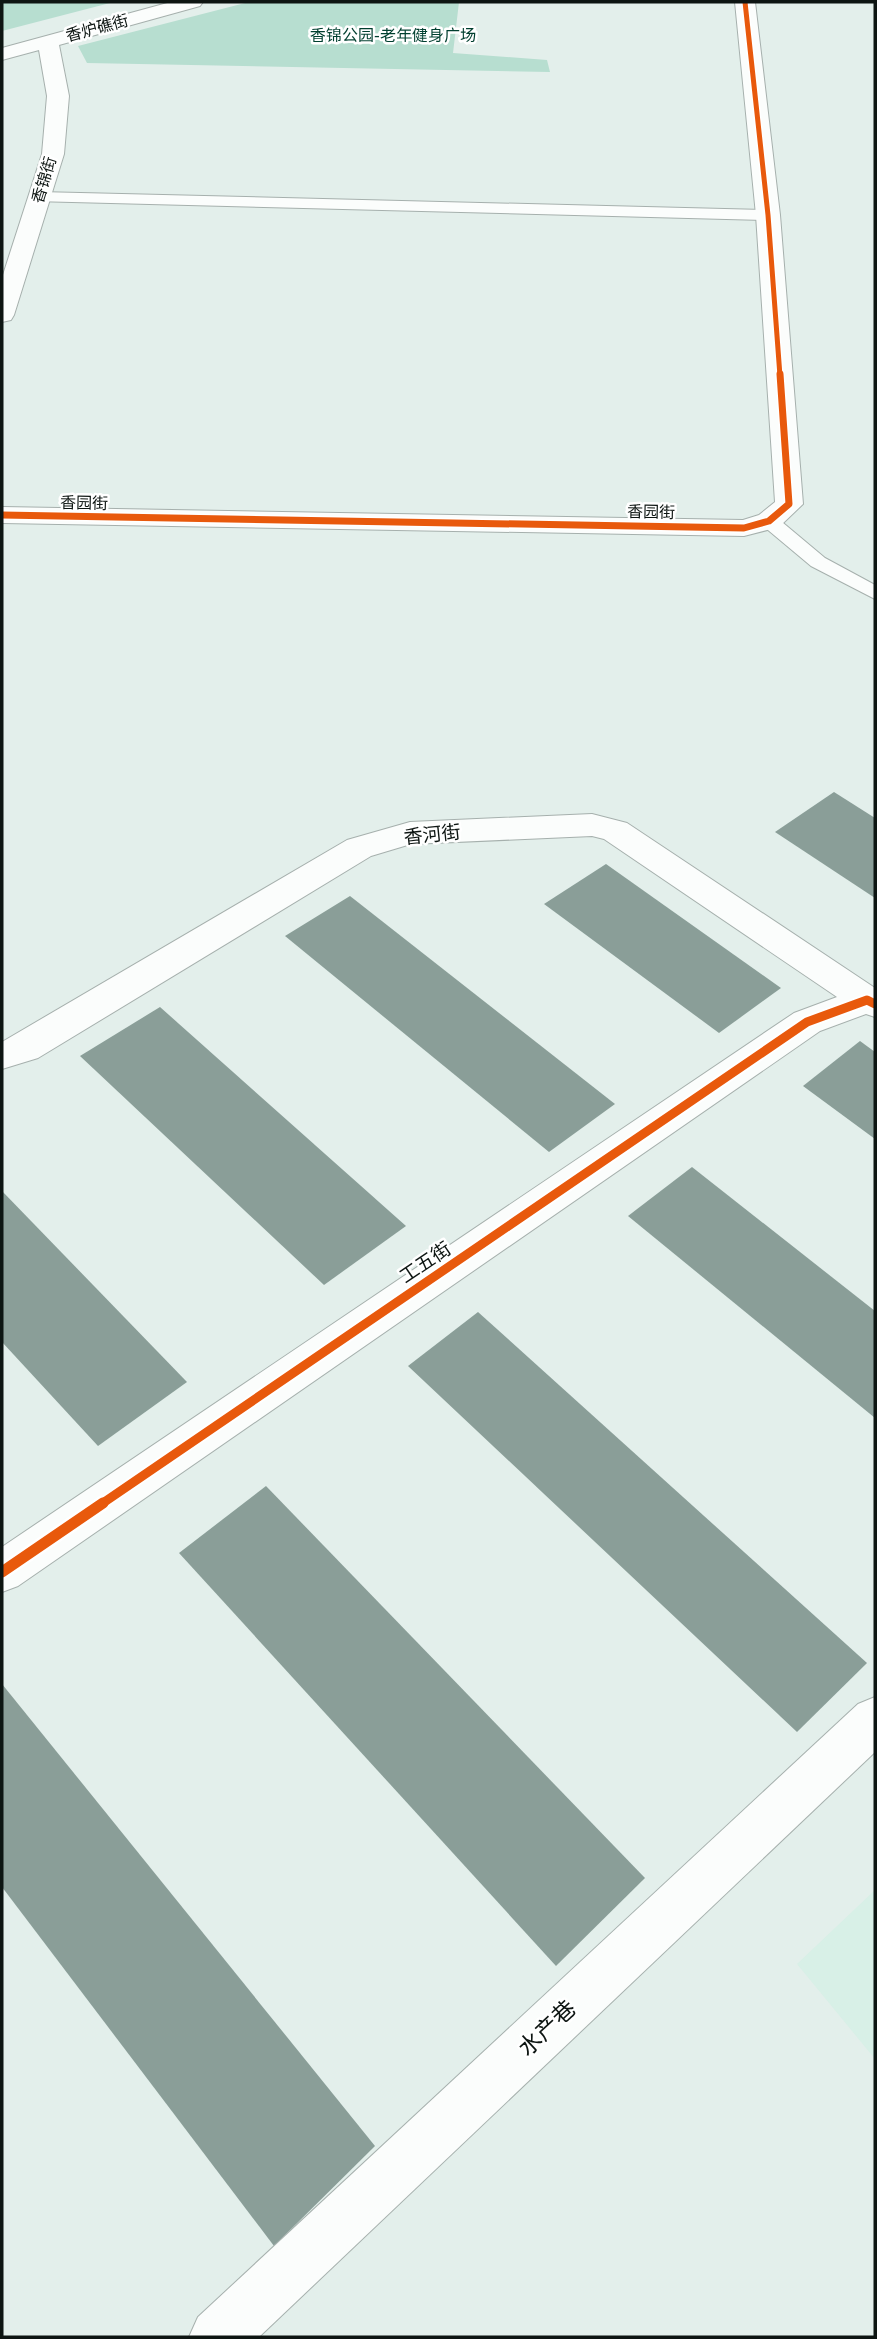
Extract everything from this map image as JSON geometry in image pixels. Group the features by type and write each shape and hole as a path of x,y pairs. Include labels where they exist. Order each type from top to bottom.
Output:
{"street":[{"name":"香炉礁街","path":"2,54 193,2"},
{"path":"744,2 768,215 789,504 769,521"},
{"name":"香锦街","path":"2,315 53,153 58,96 48,41"},
{"name":"香园街","path":"2,515 744,528 769,521"},
{"name":"香河街","path":"2,1056 25,1048 359,848 410,833 592,825 615,831 871,1002"},
{"name":"工五街","path":"2,1572 807,1022 871,1002"},
{"name":"水产巷","path":"218,2337 875,1720"}],"lane":[{"path":"39,197 768,215"},
{"path":"769,521 818,562 875,593"}],"shaded area":[{"path":"875,1890 875,2059 797,1964"}],"green space":[{"path":"2,2 108,2 110,3 2,31"},
{"name":"香锦公园-老年健身广场","path":"249,2 459,2 453,53 547,60 550,72 87,63 78,46"}],"building":[{"path":"834,792 875,818 875,898 775,832"},
{"path":"606,864 781,988 719,1033 544,904"},
{"path":"350,896 615,1104 549,1152 285,936"},
{"path":"160,1007 406,1226 324,1285 80,1056"},
{"path":"860,1041 875,1052 875,1139 803,1086"},
{"path":"692,1167 875,1311 875,1418 628,1216"},
{"path":"2,1191 187,1382 98,1446 2,1342"},
{"path":"478,1312 867,1663 797,1732 408,1366"},
{"path":"266,1486 645,1878 556,1966 179,1553"},
{"path":"2,1684 375,2146 274,2246 2,1887"}],"cycle path":[{"path":"2,515 744,528 769,521 789,504 768,215 745,2"},
{"path":"2,1572 807,1022 867,1000 875,1004"}]}
